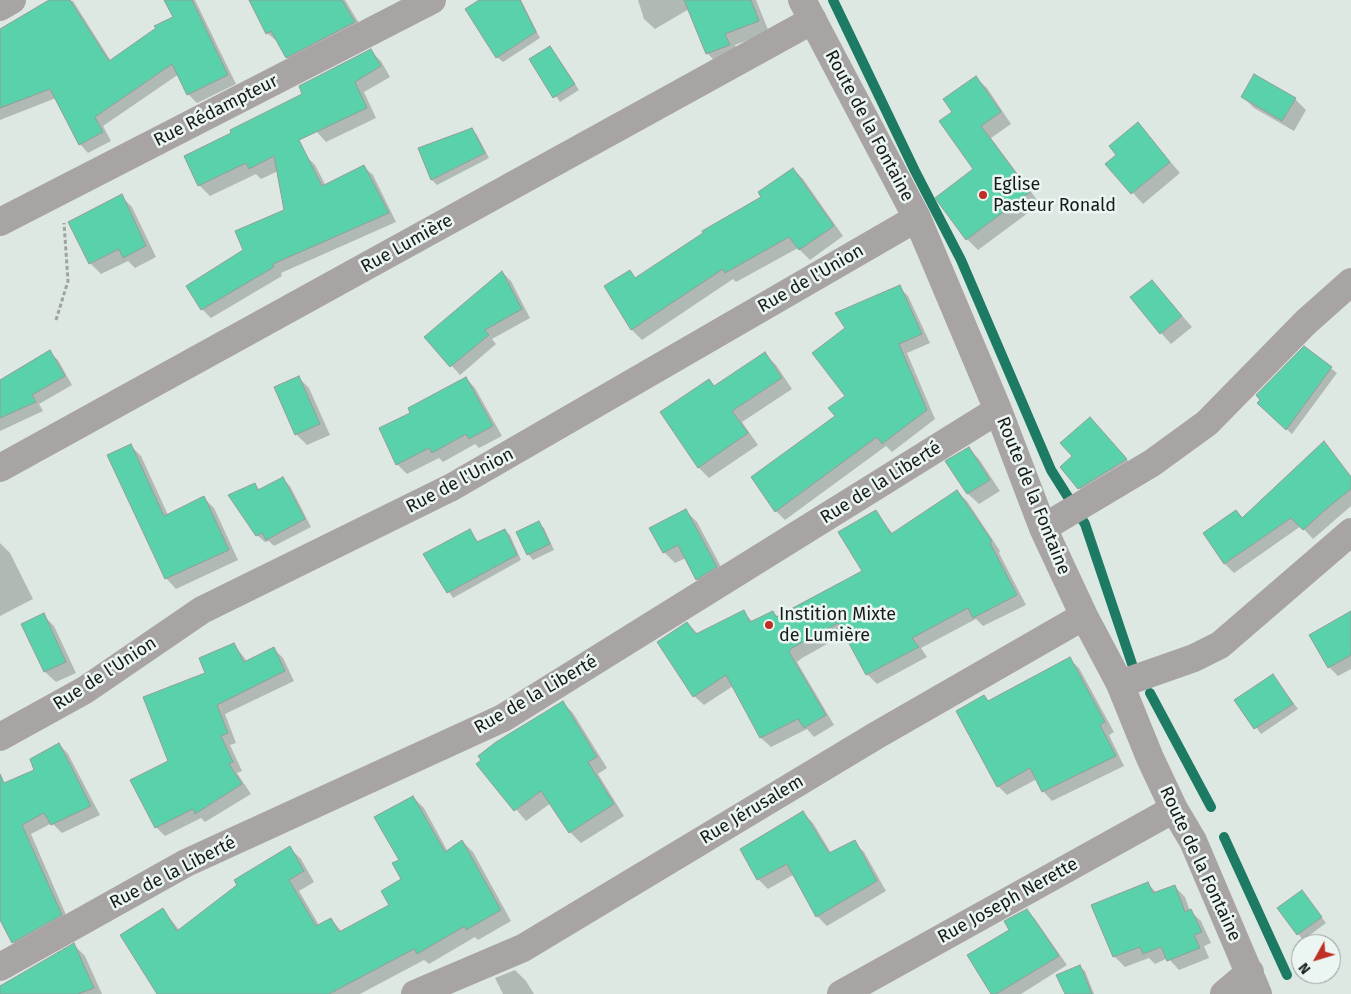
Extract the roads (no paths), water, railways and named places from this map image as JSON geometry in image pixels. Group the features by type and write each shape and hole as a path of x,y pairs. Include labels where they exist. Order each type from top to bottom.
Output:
{"street":[{"path":"0,7 12,0"},
{"name":"Rue Rédampteur","path":"0,222 432,0"},
{"name":"Route de la Fontaine","path":"808,10 917,218 998,410 1042,528 1084,616 1120,684 1150,758 1174,809 1193,841 1254,983"},
{"name":"Rue Lumière","path":"0,468 808,10"},
{"name":"Rue de l'Union","path":"0,737 85,690 202,610 452,487 917,218"},
{"path":"1042,528 1152,463 1206,423 1306,322 1351,282"},
{"name":"Rue de la Liberté","path":"0,968 186,863 503,718 998,410"},
{"path":"1120,684 1194,658 1220,645 1351,532"},
{"name":"Rue Jérusalem","path":"416,994 523,948 877,735 1084,616"},
{"name":"Rue Joseph Nerette","path":"841,994 1174,809"},
{"path":"1224,994 1254,983"}],"waterway":[{"path":"833,0 915,171 961,260 1051,470 1085,524 1132,664"},
{"path":"1150,693 1211,807"},
{"path":"1224,837 1287,975"}],"place":[{"name":"Eglise Pasteur Ronald","path":"983,195"},
{"name":"Instition Mixte de Lumière","path":"769,625"}]}
